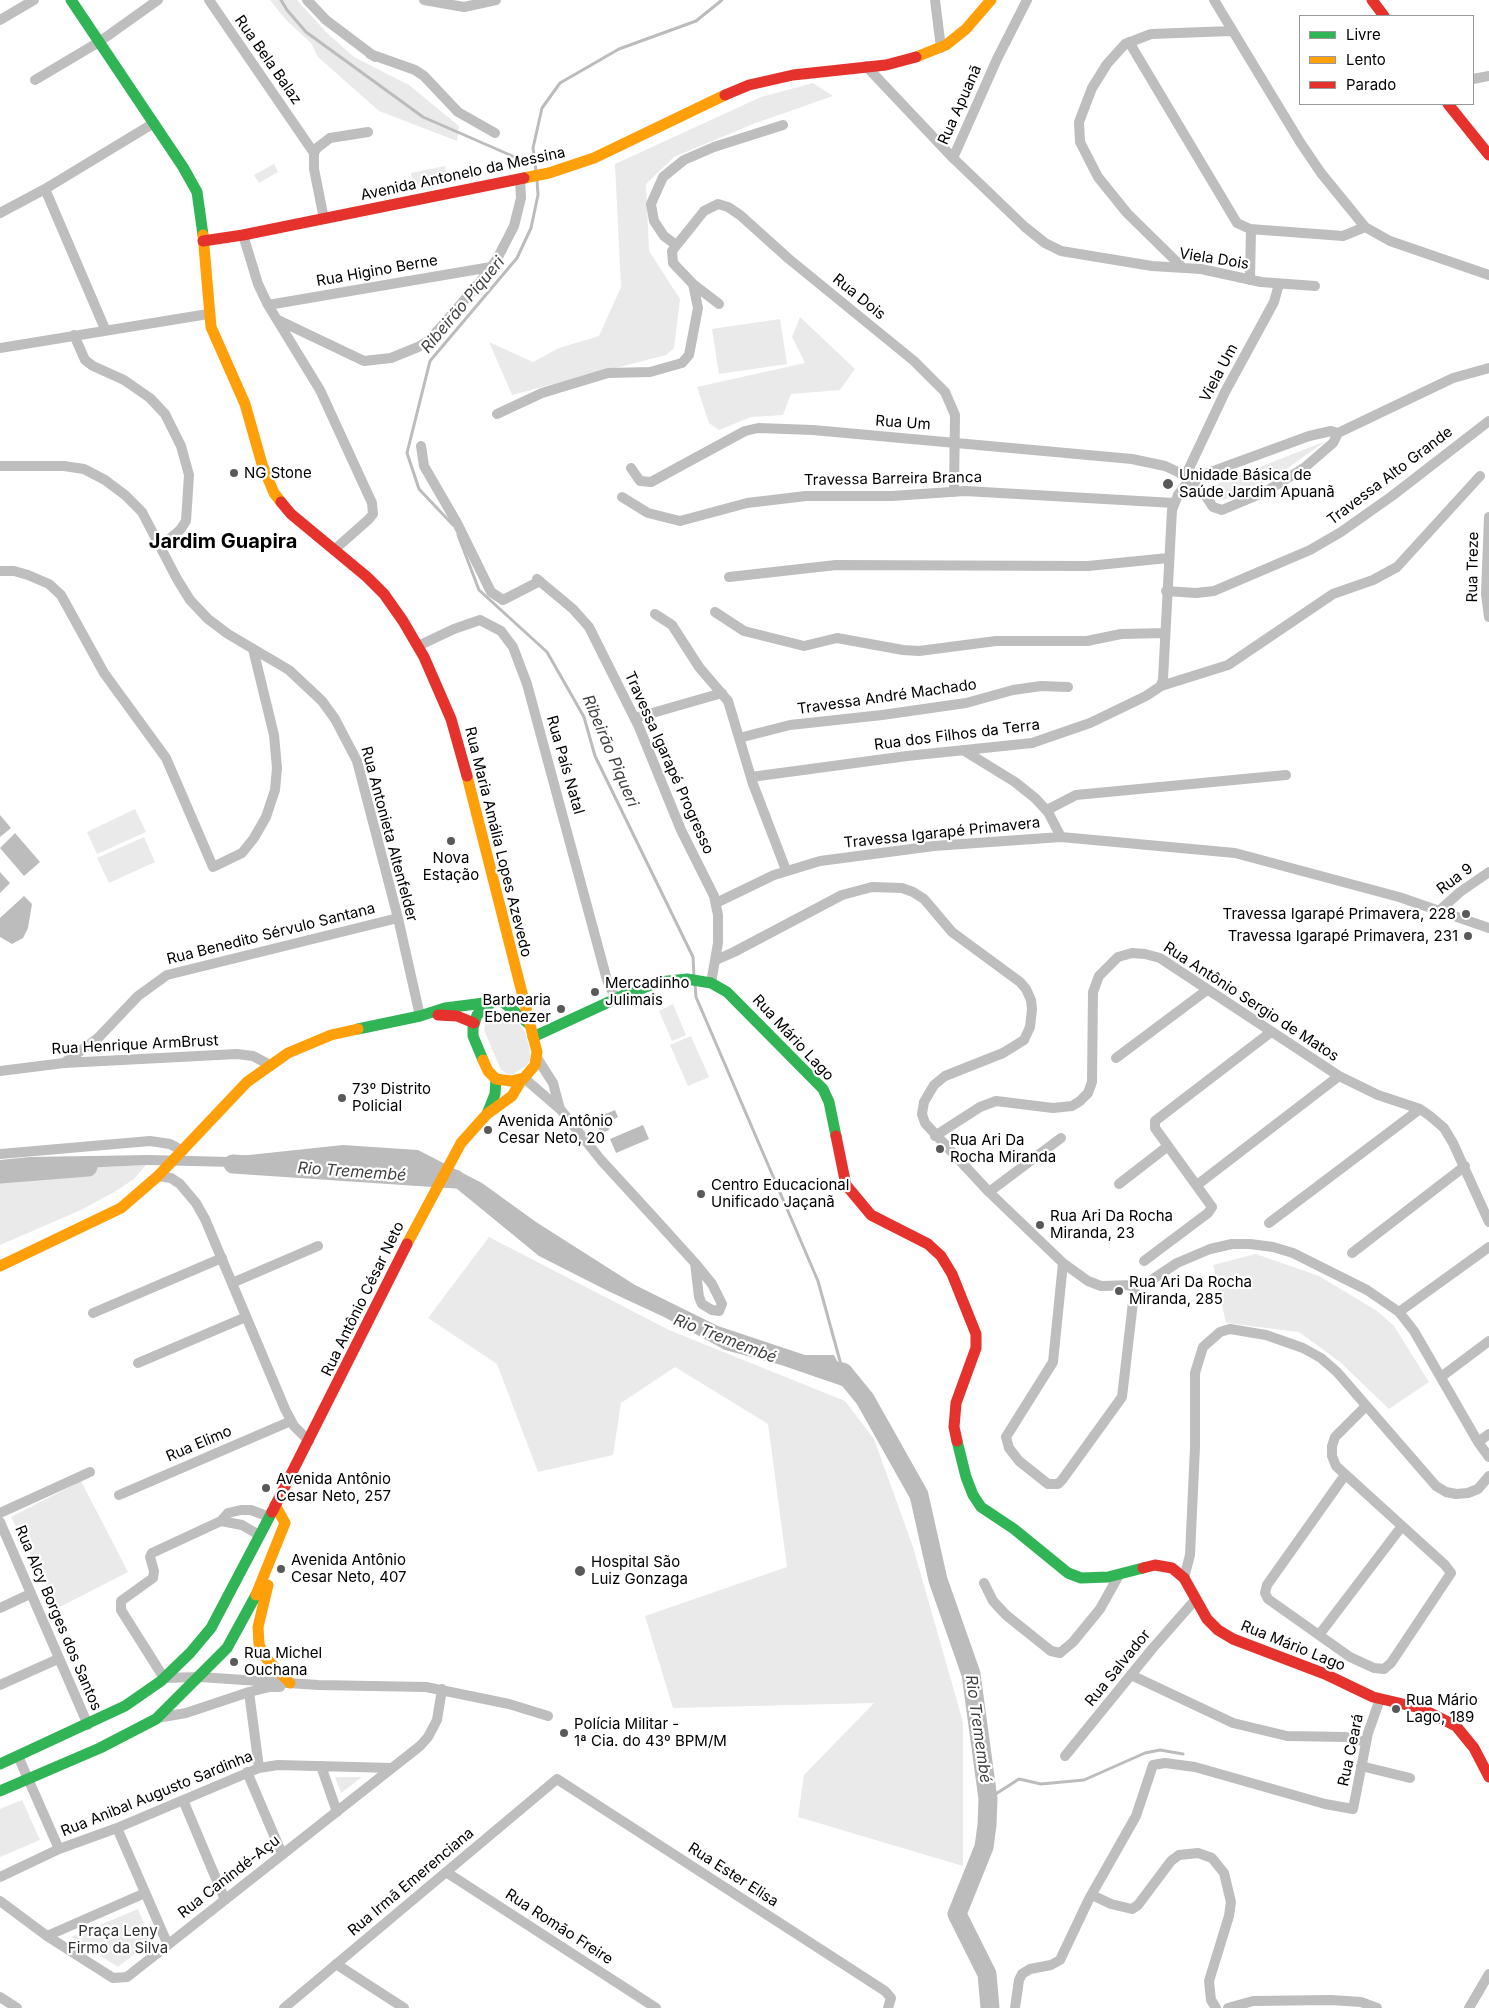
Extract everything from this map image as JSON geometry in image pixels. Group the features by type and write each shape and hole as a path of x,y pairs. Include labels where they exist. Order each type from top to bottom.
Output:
{"street":[{"path":"0,20 34,0"},
{"name":"Rua Maria Amália Lopes Azevedo","path":"71,0 183,167 197,192 202,216 208,314 217,342 245,404 262,464 274,493 291,514 384,594 418,646 440,692 458,739 530,1024"},
{"path":"35,80 98,42 158,0"},
{"name":"Rua Bela Balaz","path":"208,0 314,153"},
{"path":"307,0 326,20 370,54 406,71 424,76 458,112 495,133"},
{"path":"424,0 464,7 496,0"},
{"path":"934,0 941,48"},
{"name":"Avenida Antonelo da Messina","path":"203,241 244,235 549,173 594,158 703,104 749,85 772,79 903,62 941,48 966,28 991,0"},
{"name":"Rua Apuanã","path":"1027,0 997,59 953,158 1036,236 1056,249 1080,256"},
{"path":"1214,0 1231,31 1321,173 1365,228 1390,241 1489,275"},
{"path":"1372,0 1383,15"},
{"path":"1182,267 1111,195 1098,177 1080,142 1079,122 1085,103 1107,64 1120,48 1129,42 1151,34 1231,31"},
{"path":"1129,42 1237,223 1251,229 1343,236 1353,234 1365,228"},
{"path":"866,66 953,158"},
{"path":"1474,79 1489,76"},
{"path":"1449,105 1489,154"},
{"path":"0,213 45,189 154,123"},
{"path":"719,304 692,284 673,263 672,251 676,245 664,236 654,221 651,204 663,177 684,160 783,125"},
{"path":"324,218 314,169 314,153 330,138 368,132"},
{"path":"278,320 364,361 391,358 428,341 491,267 514,226 521,198 523,179"},
{"path":"45,189 105,329"},
{"name":"Rua Dois","path":"676,245 708,207 718,204 733,210 907,356 939,385 954,408 956,443 954,492"},
{"path":"1250,280 1251,229"},
{"path":"244,235 258,284 268,305 324,396 373,509 370,519 334,550"},
{"name":"Viela Dois","path":"1080,256 1152,266 1210,270 1250,280 1315,286"},
{"name":"Rua Higino Berne","path":"268,305 491,267"},
{"path":"498,414 542,393 608,374 650,372 682,363 689,355 698,308 692,284"},
{"name":"Viela Um","path":"1187,478 1225,392 1270,311 1279,284"},
{"path":"0,348 105,329 208,314"},
{"path":"74,335 86,360 93,366 124,380 150,398 165,414 181,446 188,475 186,521 180,530 161,546"},
{"path":"1161,686 1164,672 1168,558 1174,503 1187,478 1309,436 1331,431 1338,433 1454,378 1489,368"},
{"name":"Travessa Alto Grande","path":"1166,591 1196,594 1214,591 1249,578 1310,550 1341,532 1392,496 1489,421"},
{"name":"Rua Um","path":"631,468 640,481 651,482 737,434 758,428 1132,459 1166,466 1201,488 1214,507 1222,510 1265,492 1304,468 1333,443 1338,433"},
{"name":"Travessa Igarapé Progresso","path":"421,446 424,466 435,488 457,523 491,592 503,600 539,580 573,608 589,627 634,718 681,830 716,903 716,960 708,982"},
{"name":"Rua Antonieta Altenfelder","path":"0,466 64,466 91,473 125,495 142,512 177,579 190,600 208,619 253,650 289,670 307,685 327,707 346,738 357,762 423,1015"},
{"name":"Rua dos Filhos da Terra","path":"752,777 1032,742 1068,732 1123,708 1161,686 1228,665 1333,594 1374,580 1397,566 1480,476"},
{"name":"Travessa Barreira Branca","path":"622,497 648,513 680,521 747,503 806,496 892,496 954,492 1043,494 1174,503"},
{"name":"Rua Treze","path":"1489,517 1486,582 1489,617"},
{"path":"729,577 836,565 1088,566 1168,558"},
{"path":"0,571 14,571 28,575 49,584 61,595 104,673 166,758 213,868 242,853 254,838 266,817 275,790 277,768 274,734 253,650"},
{"path":"715,612 744,631 804,646 837,638 903,650 919,651 996,641 1087,641 1120,634 1165,633"},
{"path":"655,614 672,625 699,667 728,701 752,777 786,870"},
{"name":"Rua País Natal","path":"418,646 460,626 480,620 500,631 513,647 527,684 607,980 616,999"},
{"name":"Travessa André Machado","path":"739,738 790,725 966,703 1013,690 1040,686 1068,688"},
{"path":"634,718 722,693"},
{"path":"963,750 1021,786 1047,810 1061,837"},
{"path":"1047,810 1076,795 1286,775"},
{"name":"Travessa Igarapé Primavera","path":"716,903 786,870 820,861 918,848 1061,837 1235,853 1440,910 1489,928"},
{"name":"Rua 9","path":"1440,910 1460,892 1489,872"},
{"path":"716,960 842,895 859,890 902,888 924,899 952,932 1020,982 1026,989 1032,1010 1030,1026 1024,1040 1017,1046 946,1076 930,1090 924,1102 922,1114 925,1123 989,1192 1063,1263 1088,1281 1101,1286 1135,1285 1150,1280 1177,1263 1210,1249 1232,1244 1250,1244 1273,1247 1293,1253 1367,1290 1399,1312 1414,1331 1478,1442 1489,1457"},
{"name":"Rua Benedito Sérvulo Santana","path":"64,1063 98,1038 138,996 166,975 398,918"},
{"name":"Rua Antônio Sergio de Matos","path":"936,1136 988,1103 996,1101 1062,1108 1072,1106 1080,1101 1088,1093 1092,1082 1093,992 1098,976 1106,966 1118,958 1132,953 1144,954 1160,958 1339,1076 1378,1095 1420,1109 1444,1128 1465,1166 1489,1222"},
{"name":"Rua Maria Amália Lopes Azevedo","path":"494,1001 508,988 515,969"},
{"name":"Rua Mário Lago","path":"533,1037 616,999 659,982 682,979 708,982 727,992 750,1013 822,1089 829,1102 846,1185 857,1199 871,1215 928,1244 941,1256 952,1274 976,1334 976,1348 956,1403 954,1427 966,1477 981,1507 1068,1573 1081,1578 1119,1575 1155,1564 1172,1568 1184,1578 1207,1619 1233,1639 1325,1674 1380,1699 1420,1708 1456,1726 1474,1748 1489,1777"},
{"path":"1116,1058 1207,990"},
{"path":"494,1001 480,1011 474,1023 473,1036 488,1071 496,1079 504,1081 523,1078 532,1070 537,1058"},
{"path":"0,1266 110,1214 132,1200 181,1152 227,1100 288,1053 331,1035 465,1004 494,1001 511,1006 530,1024 537,1058 553,1083 561,1110"},
{"path":"423,1015 457,1016 474,1023"},
{"path":"1144,1261 1211,1209 1211,1205 1155,1128 1155,1121 1271,1032"},
{"name":"Rua Henrique ArmBrust","path":"0,1071 64,1063 237,1054 253,1056 270,1065"},
{"path":"1197,1185 1339,1076"},
{"path":"523,1078 561,1110 601,1160 695,1263"},
{"name":"Rua Antônio César Neto","path":"0,1764 88,1725 125,1706 164,1678 190,1653 211,1628 309,1441 427,1204 461,1142 487,1114 512,1096 523,1078"},
{"name":"Rua Antônio César Neto","path":"487,1114 495,1094 496,1079"},
{"path":"1268,1224 1420,1109"},
{"path":"989,1192 1061,1138"},
{"path":"0,1154 150,1141 170,1144 181,1152"},
{"path":"1119,1184 1168,1146"},
{"path":"1352,1253 1465,1166"},
{"path":"158,1176 171,1178 189,1192 205,1219 291,1421 309,1441"},
{"path":"232,1284 318,1246"},
{"path":"1399,1312 1489,1247"},
{"path":"93,1313 222,1258"},
{"path":"1063,1263 1053,1362 1006,1437 1009,1448 1019,1461 1048,1484 1058,1484 1062,1480 1122,1397 1135,1285"},
{"path":"138,1363 246,1317"},
{"path":"1184,1578 1190,1556 1195,1447 1195,1373 1203,1347 1220,1332 1230,1329 1266,1335 1303,1348 1337,1372 1436,1486 1446,1492 1456,1494 1468,1493 1478,1489 1489,1476"},
{"path":"1441,1377 1489,1341"},
{"path":"1344,1476 1265,1590 1268,1599 1319,1636 1350,1657 1380,1670 1387,1668 1440,1593 1450,1573 1446,1565 1344,1476 1336,1466 1332,1456 1332,1446 1335,1437 1366,1406"},
{"name":"Rua Elimo","path":"119,1495 291,1421"},
{"path":"1478,1442 1489,1434"},
{"path":"0,1513 90,1472"},
{"path":"156,1719 227,1648 240,1627 285,1523 275,1505"},
{"path":"269,1517 251,1510 228,1513 221,1521 152,1553 150,1557 154,1571 153,1578 125,1597 121,1602 121,1610 164,1678 200,1677 290,1683 395,1685 442,1689 509,1704 548,1716"},
{"path":"221,1521 242,1525 259,1535"},
{"name":"Rua Alcy Borges dos Santos","path":"0,1522 88,1725"},
{"path":"1319,1636 1402,1526"},
{"path":"266,1570 270,1578 258,1627 259,1644 264,1656 290,1683"},
{"path":"984,1583 993,1601 1006,1615 1045,1646 1060,1653 1073,1642 1103,1605 1119,1575"},
{"path":"0,1608 30,1594"},
{"name":"Rua Salvador","path":"1065,1756 1195,1600"},
{"path":"0,1685 58,1659"},
{"path":"1131,1675 1233,1723 1287,1736 1346,1737 1366,1742"},
{"path":"0,1791 100,1748 156,1719 186,1713 270,1686 282,1687 290,1683"},
{"name":"Rua Canindé-Açu","path":"0,1901 47,1936 113,1978 127,1977 337,1812 428,1737 436,1720 442,1689"},
{"path":"249,1692 259,1768"},
{"name":"Rua Ceará","path":"1092,1895 1136,1816 1153,1765 1165,1763 1195,1767 1325,1804 1353,1809 1366,1742 1380,1699"},
{"path":"18,1756 30,1778 59,1849"},
{"name":"Rua Anibal Augusto Sardinha","path":"0,1877 59,1849 117,1828 259,1768 278,1765 392,1768"},
{"path":"321,1766 337,1812"},
{"path":"1361,1766 1410,1778"},
{"path":"247,1772 282,1854"},
{"name":"Rua Irmã Emerenciana","path":"284,2008 557,1779"},
{"name":"Rua Ester Elisa","path":"557,1779 885,1991 891,1998 888,2008"},
{"path":"182,1800 225,1900"},
{"path":"117,1828 168,1945"},
{"path":"1015,2008 1019,1980 1022,1974 1030,1969 1051,1965 1060,1960 1092,1895 1111,1904 1132,1909 1138,1905 1171,1861 1179,1855 1198,1853 1212,1858 1224,1873 1230,1902 1229,1916 1210,1981 1211,2000 1216,2008"},
{"name":"Rua Romão Freire","path":"446,1872 656,2008"},
{"path":"47,1936 146,1893"},
{"path":"336,1964 404,2008"},
{"path":"1469,2008 1489,1974"},
{"path":"0,1997 17,2008"},
{"path":"1228,2008 1253,2001 1331,2004 1361,2002 1377,2008"}],"green space":[{"path":"270,0 297,0 327,33 354,57 409,85 459,126 457,141 379,111 318,57 311,43 286,20"},
{"path":"813,83 833,96 753,124 674,157 646,184 649,251 680,299 674,348 666,355 512,395 489,342 533,362 559,348 599,336 621,287 615,164 761,97"},
{"path":"274,164 278,172 259,183 254,175"},
{"path":"445,166 447,178 413,185 411,173"},
{"path":"800,317 855,369 840,390 791,394 783,415 751,417 719,430 709,423 697,387 805,363 792,337"},
{"path":"780,319 787,364 719,374 712,329"},
{"path":"1326,441 1278,475 1256,487 1223,500 1216,497 1213,490 1219,483"},
{"path":"135,809 146,832 97,854 87,832"},
{"path":"144,837 155,862 109,883 97,858"},
{"path":"673,1004 686,1035 672,1041 659,1011"},
{"path":"497,1010 513,1016 525,1032 529,1046 531,1059 526,1066 509,1075 501,1070 484,1030 486,1018 490,1012"},
{"path":"691,1036 709,1077 688,1086 670,1045"},
{"path":"146,1165 134,1179 116,1191 81,1210 0,1245 0,1172"},
{"path":"489,1237 669,1330 845,1401 874,1439 913,1547 963,1722 963,1866 798,1817 804,1775 874,1703 673,1708 645,1616 787,1567 768,1424 675,1367 621,1403 613,1455 538,1472 497,1364 428,1318"},
{"path":"1256,1254 1319,1276 1377,1311 1394,1326 1429,1382 1389,1409 1340,1362 1299,1332 1226,1323 1213,1265"},
{"path":"81,1481 128,1572 58,1608 11,1517"},
{"path":"335,1777 362,1777 341,1793"},
{"path":"22,1800 40,1840 0,1857 0,1809"},
{"name":"Praça Leny Firmo da Silva","path":"138,1909 151,1941 118,1967 71,1937"}],"water":[{"path":"0,815 11,828 0,837"},
{"path":"15,833 40,862 24,876 0,848"},
{"path":"0,872 10,883 0,893"},
{"path":"24,896 32,904 28,928 23,938 12,944 0,937 0,918"},
{"path":"615,1110 618,1117 611,1121 609,1130 601,1133 594,1119"},
{"path":"643,1125 649,1139 616,1153 610,1139"},
{"path":"343,1145 418,1150 482,1183 536,1222 635,1285 718,1326 805,1355 834,1355 851,1389 781,1365 725,1350 664,1317 539,1256 451,1184 399,1168 313,1163 236,1167 146,1165 0,1172 0,1160 30,1157 149,1155 230,1157"}],"waterway":[{"path":"281,0 306,32 423,117 517,158 535,159"},
{"name":"Ribeirão Piqueri","path":"536,171 533,148 542,108 560,83 619,49 696,21 722,0"},
{"name":"Ribeirão Piqueri","path":"453,525 419,489 407,453 430,361 517,258 531,228 538,195 537,180"},
{"name":"Ribeirão Piqueri","path":"458,535 479,590 547,652 584,717 595,756 693,957 694,976"},
{"name":"Ribeirão Piqueri","path":"695,984 696,997 818,1281 843,1372"},
{"name":"Rio Tremembé","path":"233,1164 455,1179"},
{"name":"Rio Tremembé","path":"0,1174 88,1167"},
{"name":"Rio Tremembé","path":"819,1368 843,1372 865,1399 919,1495 938,1580 971,1674 988,1799 987,1825 984,1847 957,1914 987,1974 990,2008"},
{"path":"988,1799 1019,1779 1041,1784 1084,1780 1145,1753 1160,1750 1183,1754"}],"traffic: fast":[{"path":"71,0 183,167 197,192 203,235"},
{"path":"533,1037 624,995 659,982 687,979 711,983 727,992 823,1089 829,1102 836,1136"},
{"path":"483,1060 473,1036 473,1028 477,1015 492,1002 502,1001 529,1024"},
{"path":"358,1029 420,1016 445,1008 492,1002"},
{"path":"487,1114 495,1094 496,1079"},
{"path":"957,1441 966,1477 973,1495 981,1507 1014,1529 1068,1573 1081,1578 1108,1577 1143,1568"},
{"path":"0,1764 125,1706 161,1681 190,1653 211,1628 272,1512"},
{"path":"0,1791 100,1748 156,1719 227,1648 256,1595"}],"traffic: slow":[{"path":"916,57 946,45 966,29 991,0"},
{"path":"524,178 549,173 594,158 725,95"},
{"path":"203,235 211,327 245,404 262,464 274,493 281,502"},
{"path":"467,776 537,1052 535,1065 524,1078 511,1081 496,1079 488,1071 483,1060"},
{"path":"0,1266 121,1208 158,1176 247,1082 288,1053 331,1035 358,1029"},
{"path":"407,1244 461,1143 487,1114 512,1096 522,1079"},
{"path":"256,1595 285,1523 275,1505"},
{"path":"268,1585 258,1627 259,1644 264,1656 290,1683"}],"traffic: jam":[{"path":"1372,0 1383,15"},
{"path":"725,95 749,85 793,75 886,65 916,57"},
{"path":"1449,105 1489,155"},
{"path":"203,241 243,235 524,178"},
{"path":"281,502 291,514 367,577 384,594 403,621 424,657 451,719 467,776"},
{"path":"438,1015 457,1016 474,1023"},
{"path":"836,1136 846,1185 871,1215 928,1244 941,1256 952,1274 976,1334 976,1348 956,1403 954,1427 957,1441"},
{"path":"272,1512 407,1244"},
{"path":"1143,1568 1155,1565 1172,1568 1184,1578 1207,1619 1218,1630 1233,1639 1325,1674 1373,1697 1420,1708 1456,1726 1474,1748 1489,1777"}],"place":[{"name":"NG Stone","path":"234,473"},
{"name":"Unidade Básica de Saúde Jardim Apuanã","path":"1168,484"},
{"name":"Nova Estação","path":"451,841"},
{"name":"Travessa Igarapé Primavera, 228","path":"1466,914"},
{"name":"Travessa Igarapé Primavera, 231","path":"1468,936"},
{"name":"Mercadinho Julimais","path":"595,992"},
{"name":"Barbearia Ebenezer","path":"561,1009"},
{"name":"73º Distrito Policial","path":"342,1098"},
{"name":"Avenida Antônio Cesar Neto, 20","path":"488,1130"},
{"name":"Rua Ari Da Rocha Miranda","path":"940,1149"},
{"name":"Centro Educacional Unificado Jaçanã","path":"701,1194"},
{"name":"Rua Ari Da Rocha Miranda, 23","path":"1040,1225"},
{"name":"Rua Ari Da Rocha Miranda, 285","path":"1119,1291"},
{"name":"Avenida Antônio Cesar Neto, 257","path":"266,1488"},
{"name":"Avenida Antônio Cesar Neto, 407","path":"281,1569"},
{"name":"Hospital São Luiz Gonzaga","path":"580,1571"},
{"name":"Rua Michel Ouchana","path":"234,1662"},
{"name":"Rua Mário Lago, 189","path":"1396,1709"},
{"name":"Polícia Militar - 1ª Cia. do 43º BPM/M","path":"564,1733"}],"district":[{"name":"Jardim Guapira","path":"223,542"}]}
